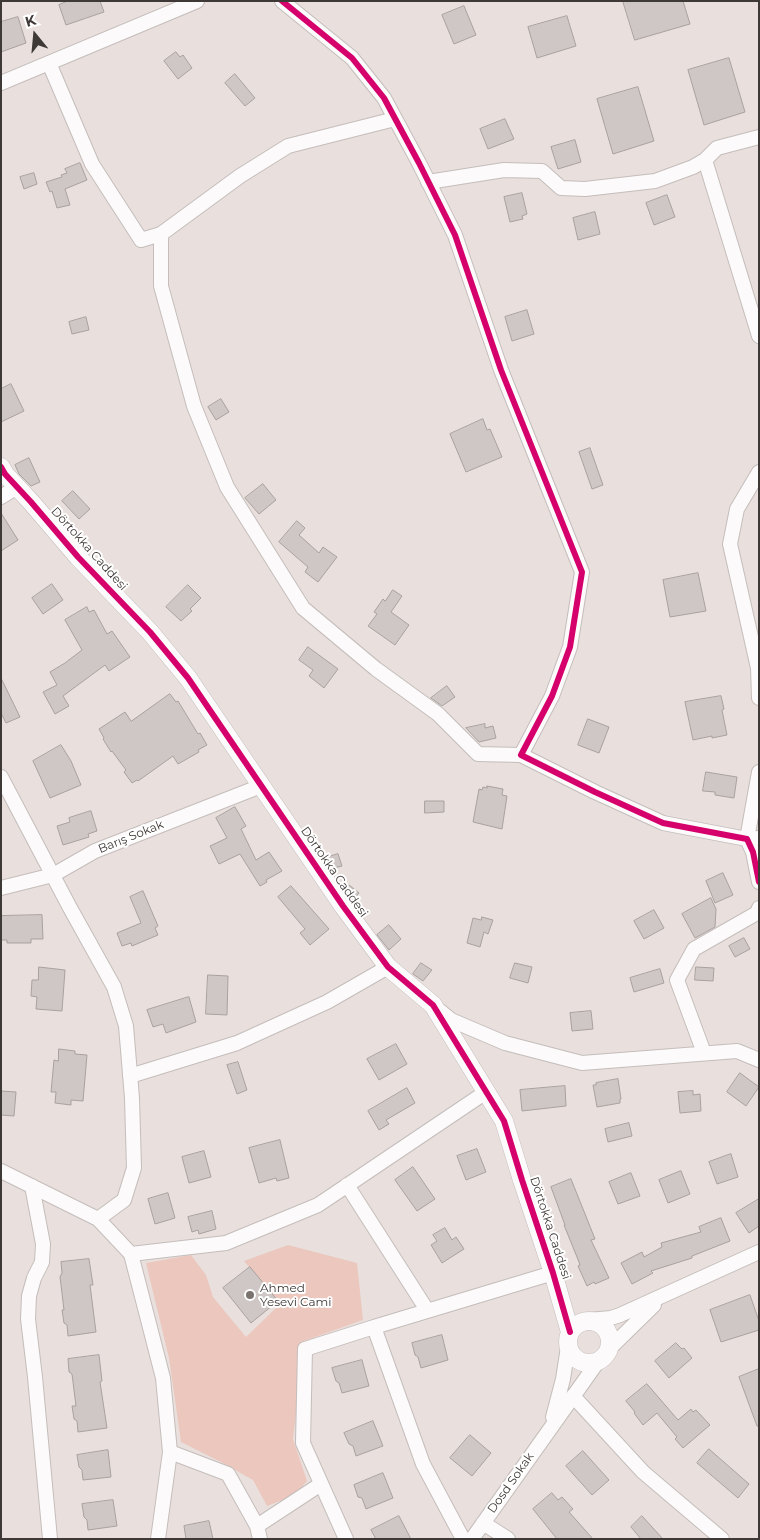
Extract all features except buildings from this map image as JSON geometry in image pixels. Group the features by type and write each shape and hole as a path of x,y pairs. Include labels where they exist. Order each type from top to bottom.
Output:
{"street":[{"path":"1,83 198,1"},
{"path":"282,1 352,58 384,98 455,234 501,370 582,572 570,647 552,696 521,754"},
{"path":"49,63 92,164 141,240 161,234 240,176 288,146 395,119"},
{"path":"428,182 504,170 542,171 561,188 585,189 656,181 694,167 705,160 717,148 759,137"},
{"path":"705,160 759,336"},
{"path":"161,234 161,286 194,406 227,487 303,608 376,669 438,714 478,754 521,754 594,792 663,823 753,839"},
{"name":"Dörtokka Caddesi","path":"1,467 5,474 78,556 150,632 188,678 343,906 388,967 434,1005 504,1121 553,1273 569,1340"},
{"path":"759,472 737,509 730,544 758,668 759,698"},
{"path":"1,497 17,487"},
{"path":"759,772 753,839 753,852 759,882"},
{"path":"1,777 114,987 126,1026 134,1168 124,1200 98,1219"},
{"name":"Barış Sokak","path":"1,888 53,875 95,851 261,786"},
{"path":"704,1053 677,980 694,949 757,913 759,908"},
{"path":"130,1076 236,1043 327,1002 388,967"},
{"path":"434,1005 451,1020 505,1043 582,1063 737,1051 759,1060"},
{"path":"131,1254 226,1243 318,1204 486,1092"},
{"path":"1,1171 98,1219 131,1254 163,1378 170,1452 158,1539"},
{"path":"32,1186 43,1244 42,1262 34,1278 29,1296 28,1318 50,1539"},
{"path":"347,1186 427,1310"},
{"path":"589,1320 597,1322 607,1330 610,1338 604,1355 589,1363 582,1362 573,1356 569,1340 578,1324 589,1320 611,1318 759,1252"},
{"path":"346,1539 303,1444 305,1349 427,1310 553,1273"},
{"name":"Dörtokka Caddesi","path":"553,1273 569,1302 580,1314 589,1320"},
{"name":"Dosd Sokak","path":"472,1539 550,1427 604,1355 648,1310 675,1290"},
{"path":"374,1327 423,1464 463,1539"},
{"name":"Dosd Sokak","path":"550,1427 562,1386 569,1340"},
{"path":"573,1396 644,1472 722,1539"},
{"path":"170,1452 228,1474 259,1532 321,1484"},
{"path":"483,1523 508,1539"}],"shaded area":[{"path":"288,1245 357,1263 363,1320 301,1342 298,1397 293,1439 307,1481 295,1495 267,1506 253,1480 181,1442 169,1358 146,1263 191,1255 206,1275 213,1297 246,1337 280,1304 244,1261"}],"cycle path":[{"path":"282,1 352,58 384,98 419,163 455,235 501,370 582,572 570,647 552,696 521,755 663,823 747,839 753,852 759,882"},
{"path":"1,467 5,474 78,557 150,632 188,678 343,906 388,967 433,1005 504,1121 570,1332"}],"place":[{"name":"Ahmed Yesevi Cami","path":"250,1295"}]}
